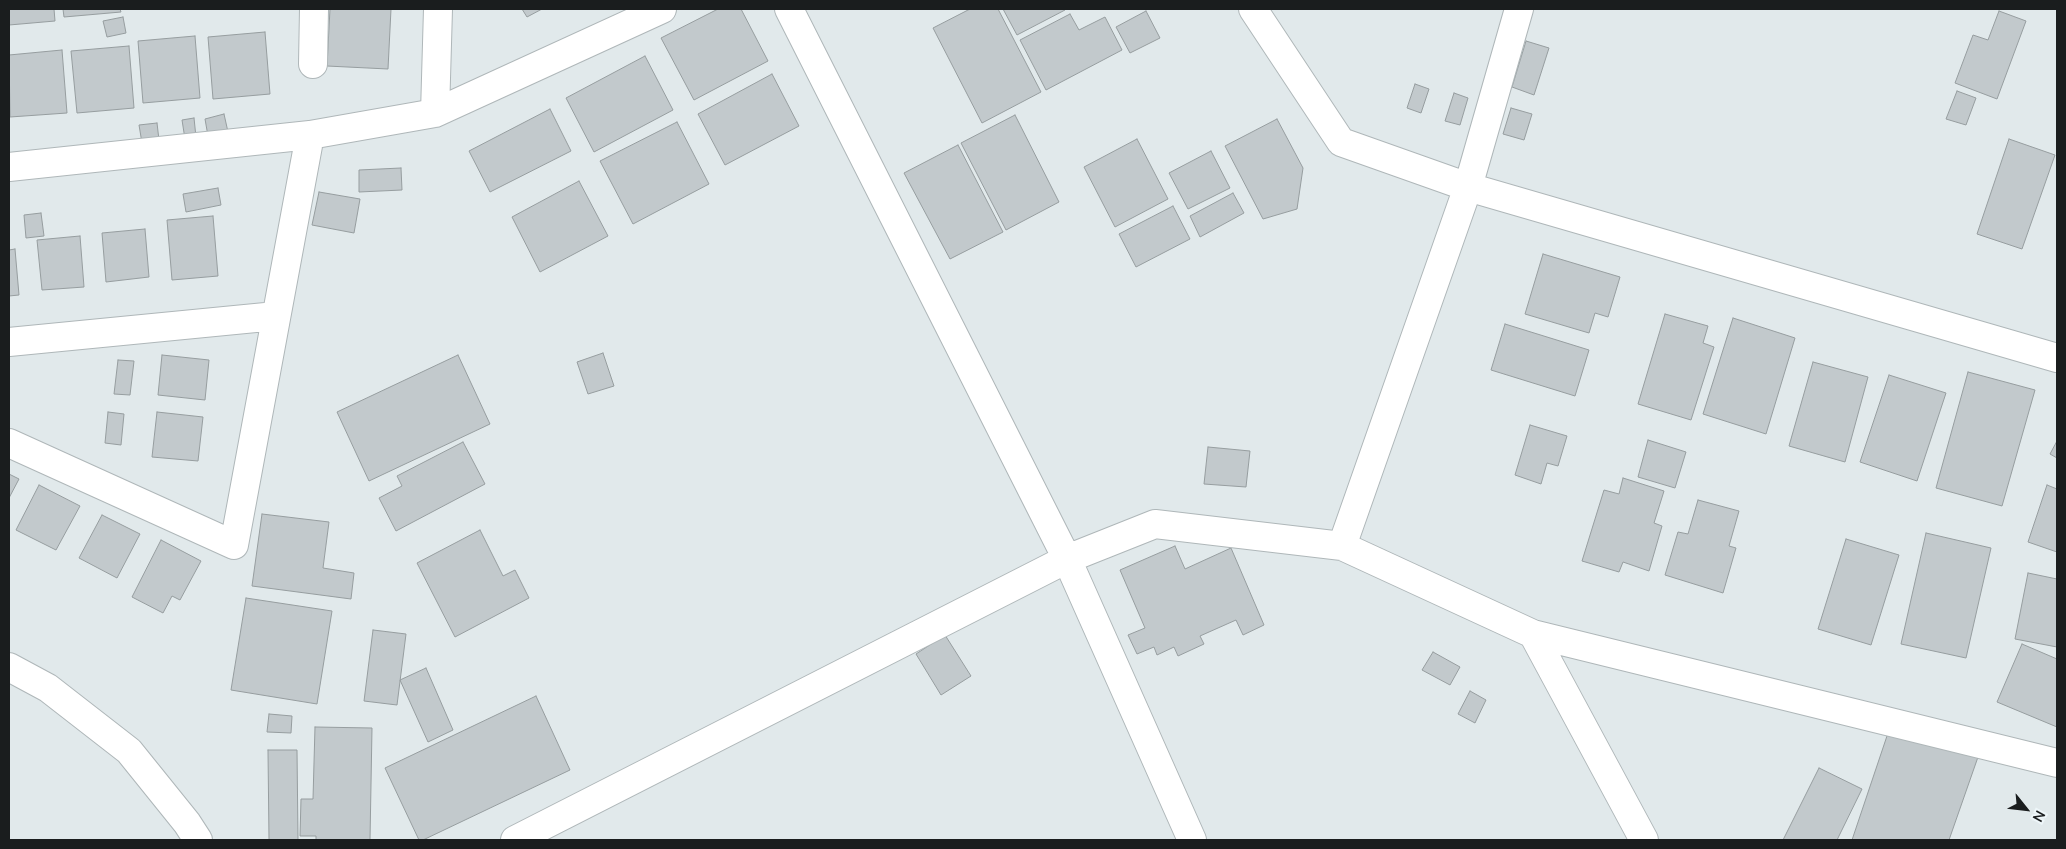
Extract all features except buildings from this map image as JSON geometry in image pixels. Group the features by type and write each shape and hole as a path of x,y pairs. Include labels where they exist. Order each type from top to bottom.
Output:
{"street":[{"path":"313,64 314,9"},
{"path":"435,113 438,9"},
{"path":"9,167 310,135 435,113 662,9"},
{"path":"789,9 1067,559 1192,840"},
{"path":"1254,9 1342,142 1468,187 2057,358"},
{"path":"1342,546 1468,187 1519,9"},
{"path":"9,443 234,545 310,135"},
{"path":"9,342 276,316"},
{"path":"515,840 1067,559 1155,524 1342,546 1533,634 2057,763"},
{"path":"1533,634 1644,840"},
{"path":"9,667 48,688 129,751 187,823 198,840"}]}
